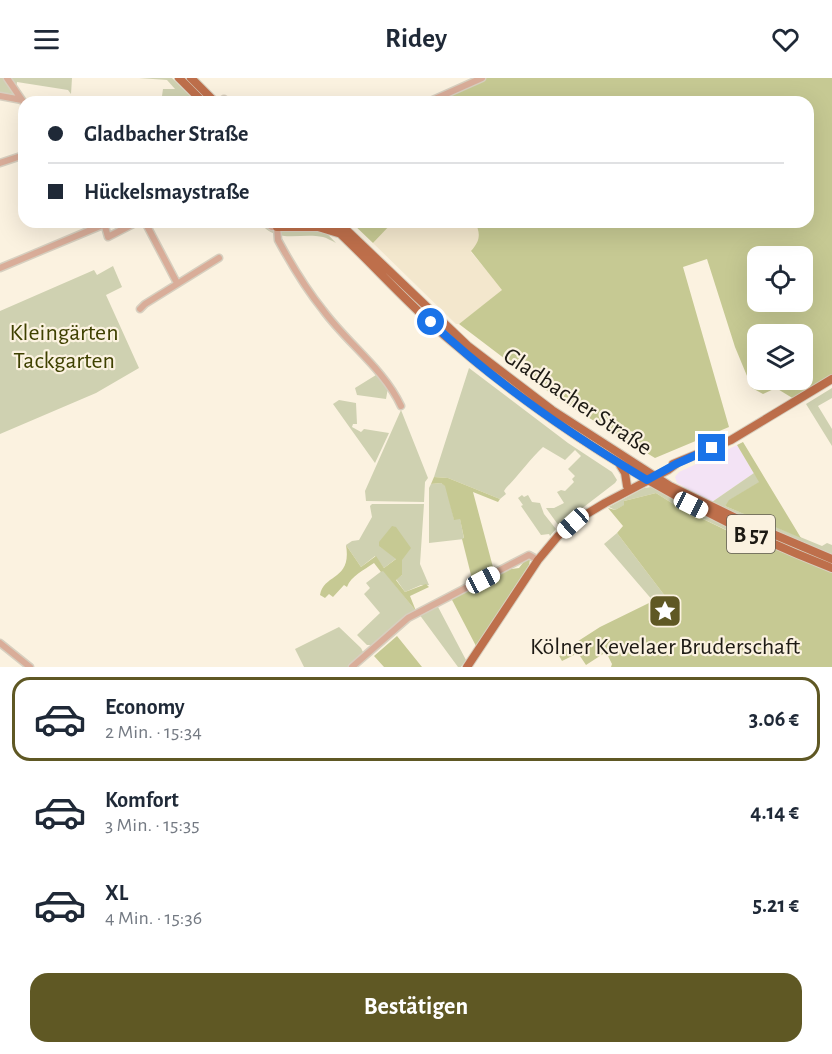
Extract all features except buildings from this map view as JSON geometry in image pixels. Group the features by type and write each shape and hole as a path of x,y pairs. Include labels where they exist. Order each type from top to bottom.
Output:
{"main road":[{"path":"179,78 197,96"},
{"path":"192,78 209,96"},
{"path":"281,228 302,228"},
{"name":"Gladbacher Straße","path":"343,228 419,311 480,365 548,416 619,464 742,521 832,559"},
{"name":"Gladbacher Straße","path":"343,228 448,329 552,410 649,477 750,534 832,568"},
{"path":"468,666 538,560 558,536 573,523 666,466 676,464 731,440 832,379"},
{"path":"619,464 625,473 627,486"},
{"path":"605,503 627,486 668,470 676,464"},
{"path":"668,470 670,486"}],"street":[{"path":"7,78 20,96"},
{"path":"442,96 482,78"},
{"path":"0,96 18,100"},
{"path":"0,163 18,157"},
{"path":"0,268 92,228"},
{"path":"105,228 108,237 125,228"},
{"path":"148,228 177,284"},
{"path":"277,228 278,240 323,311 377,372 401,406"},
{"path":"140,309 219,258"},
{"path":"352,667 418,612 529,555 538,560"},
{"path":"0,643 30,667"}],"shaded area":[{"path":"387,228 478,228 479,243 471,252 503,290 456,324 373,243"},
{"path":"737,445 754,473 712,502 677,483 675,477 679,472"}],"green space":[{"path":"0,78 72,78 71,94 68,90 17,82 15,99 0,97"},
{"path":"139,78 172,78 190,96 162,96 163,89 175,89 167,80"},
{"path":"486,78 832,78 832,375 813,387 813,324 747,324 747,376 735,347 707,259 683,267 729,427 655,458 558,399 459,324 502,290 471,251 479,237 477,228 814,228 814,96 446,96"},
{"path":"322,228 336,243 323,237 281,236 266,229"},
{"path":"357,228 387,228 373,243"},
{"name":"Kleingärten Tackgarten","path":"113,266 122,287 106,295 139,368 96,393 0,434 0,311 94,270 97,275"},
{"path":"469,368 568,443 612,472 617,480 615,483 559,526 546,508 554,508 564,503 557,492 565,491 574,482 572,479 575,476 568,469 581,456 575,450 565,460 543,447 506,488 504,491 506,494 500,499 448,478 434,477"},
{"path":"376,375 388,388 386,399 357,395 355,388"},
{"path":"832,388 832,398 818,406 832,429 832,446 806,404"},
{"path":"756,390 772,390 763,394"},
{"path":"779,390 808,390 794,399"},
{"path":"339,400 356,403 357,424 353,424 352,427 361,432 364,429 389,433 375,463 333,404"},
{"path":"401,410 428,478 425,482 424,502 366,501 365,491"},
{"path":"743,442 801,538 725,506 729,500 759,482 737,445"},
{"path":"754,473 760,482 730,500 725,506 822,546 827,543 832,545 832,556 759,526 712,502"},
{"path":"434,477 448,478 500,499 498,502 473,492 494,571 473,583 462,539 464,538 460,519 454,520 445,486 441,483 431,484"},
{"path":"441,483 446,486 454,519 460,518 464,539 429,543 429,488 431,484"},
{"path":"651,487 762,543 832,571 832,573 761,543 760,546 678,507 656,493 624,501 625,505 615,510 609,507 603,510 644,488"},
{"path":"656,493 678,507 759,546 761,543 832,573 832,667 611,667 612,664 606,652 586,665 578,653 562,661 558,654 600,627 651,602 656,607 658,606 654,602 665,596 617,533 623,526 608,508 615,510 624,505 624,501"},
{"path":"522,495 524,497 528,495 532,502 540,503 544,514 556,529 550,536 549,534 541,535 521,506 523,505 518,498"},
{"path":"372,504 424,504 420,564 429,585 421,585 405,592 396,579 402,575 402,560 379,546 397,558 384,568 375,556 361,567 346,545 359,540 372,517 370,506"},
{"path":"392,526 396,527 411,548 402,560 402,575 396,580 405,592 426,584 429,587 410,596 416,611 374,563 355,576 347,587 344,585 333,597 329,594 325,598 320,595 327,583 345,565 346,545 361,567 376,556 384,568 396,559 379,546 379,542"},
{"path":"617,533 665,596 654,602 604,544"},
{"path":"526,559 530,560 529,565 476,646 451,598 505,570 519,568"},
{"path":"383,570 416,611 374,645 367,645 357,635 380,613 364,594 370,588 366,583"},
{"path":"437,605 466,660 461,667 458,667 419,614"},
{"path":"339,627 361,648 364,654 348,667 304,667 295,649"},
{"path":"397,636 422,667 384,667 374,656"}],"place":[{"name":"Kölner Kevelaer Bruderschaft","path":"665,611"}],"route":[{"path":"431,322 508,387 583,441 647,480 712,448"}]}
